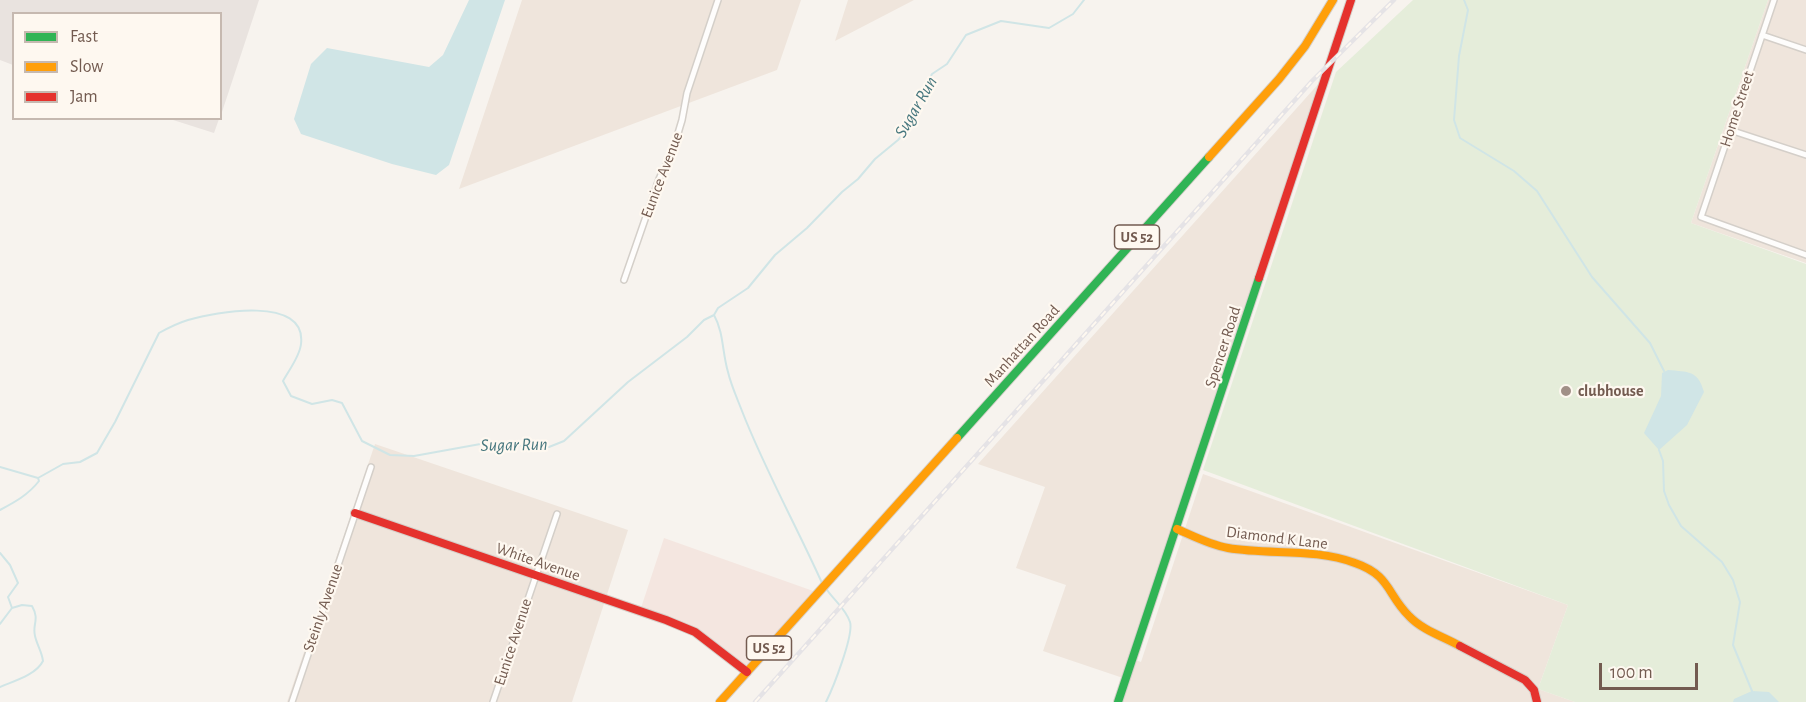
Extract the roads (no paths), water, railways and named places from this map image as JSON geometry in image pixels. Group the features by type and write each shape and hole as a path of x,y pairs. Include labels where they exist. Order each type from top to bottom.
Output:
{"street":[{"name":"Eunice Avenue","path":"624,280 659,179 673,150 687,93 718,0"},
{"name":"Manhattan Road","path":"720,702 1279,79 1305,46 1333,0"},
{"name":"Spencer Road","path":"1118,702 1351,0"},
{"name":"Home Street","path":"1774,0 1701,217 1806,255"},
{"path":"1762,35 1806,51"},
{"path":"1730,130 1806,155"},
{"path":"355,513 371,467"},
{"name":"White Avenue","path":"355,513 666,620 695,632 747,672"},
{"name":"Steinly Avenue","path":"292,702 355,513"},
{"name":"Eunice Avenue","path":"493,702 557,514"},
{"name":"Diamond K Lane","path":"1177,529 1228,548 1317,554 1373,570 1387,583 1410,618 1525,680 1533,686 1538,696 1537,702"}],"waterway":[{"name":"Sugar Run","path":"0,510 26,494 39,481 38,478 63,464 80,462 97,453 159,333 184,321 218,313 257,311 290,318 299,329 301,344 283,381 291,396 312,404 332,400 342,403 362,441 390,455 414,456 486,443 549,447 564,441 628,382 687,337 704,320 714,315 718,308 748,288 775,255 807,228 858,179 875,159 898,140 907,130 932,74 947,64 966,35 1001,21 1049,28 1073,14 1084,0"},
{"path":"1464,0 1468,10 1459,56 1454,120 1460,138 1514,171 1537,191 1592,277 1650,343 1664,371"},
{"path":"714,315 720,329 729,377 742,411 822,583"},
{"path":"1659,450 1663,461 1664,491 1669,505 1681,526 1722,562 1733,580 1740,602 1733,645 1752,691"},
{"path":"0,467 38,478"},
{"name":"Sugar Run","path":"0,553 10,565 18,583 8,597 12,608"},
{"path":"825,587 850,622 849,638 842,662 826,702"},
{"name":"Sugar Run","path":"0,687 30,674 43,661 35,636 36,618 32,606 22,605 12,608"},
{"path":"0,624 12,608"}],"railway":[{"path":"755,702 1312,81 1394,0"}],"place":[{"name":"clubhouse","path":"1566,391"}]}
